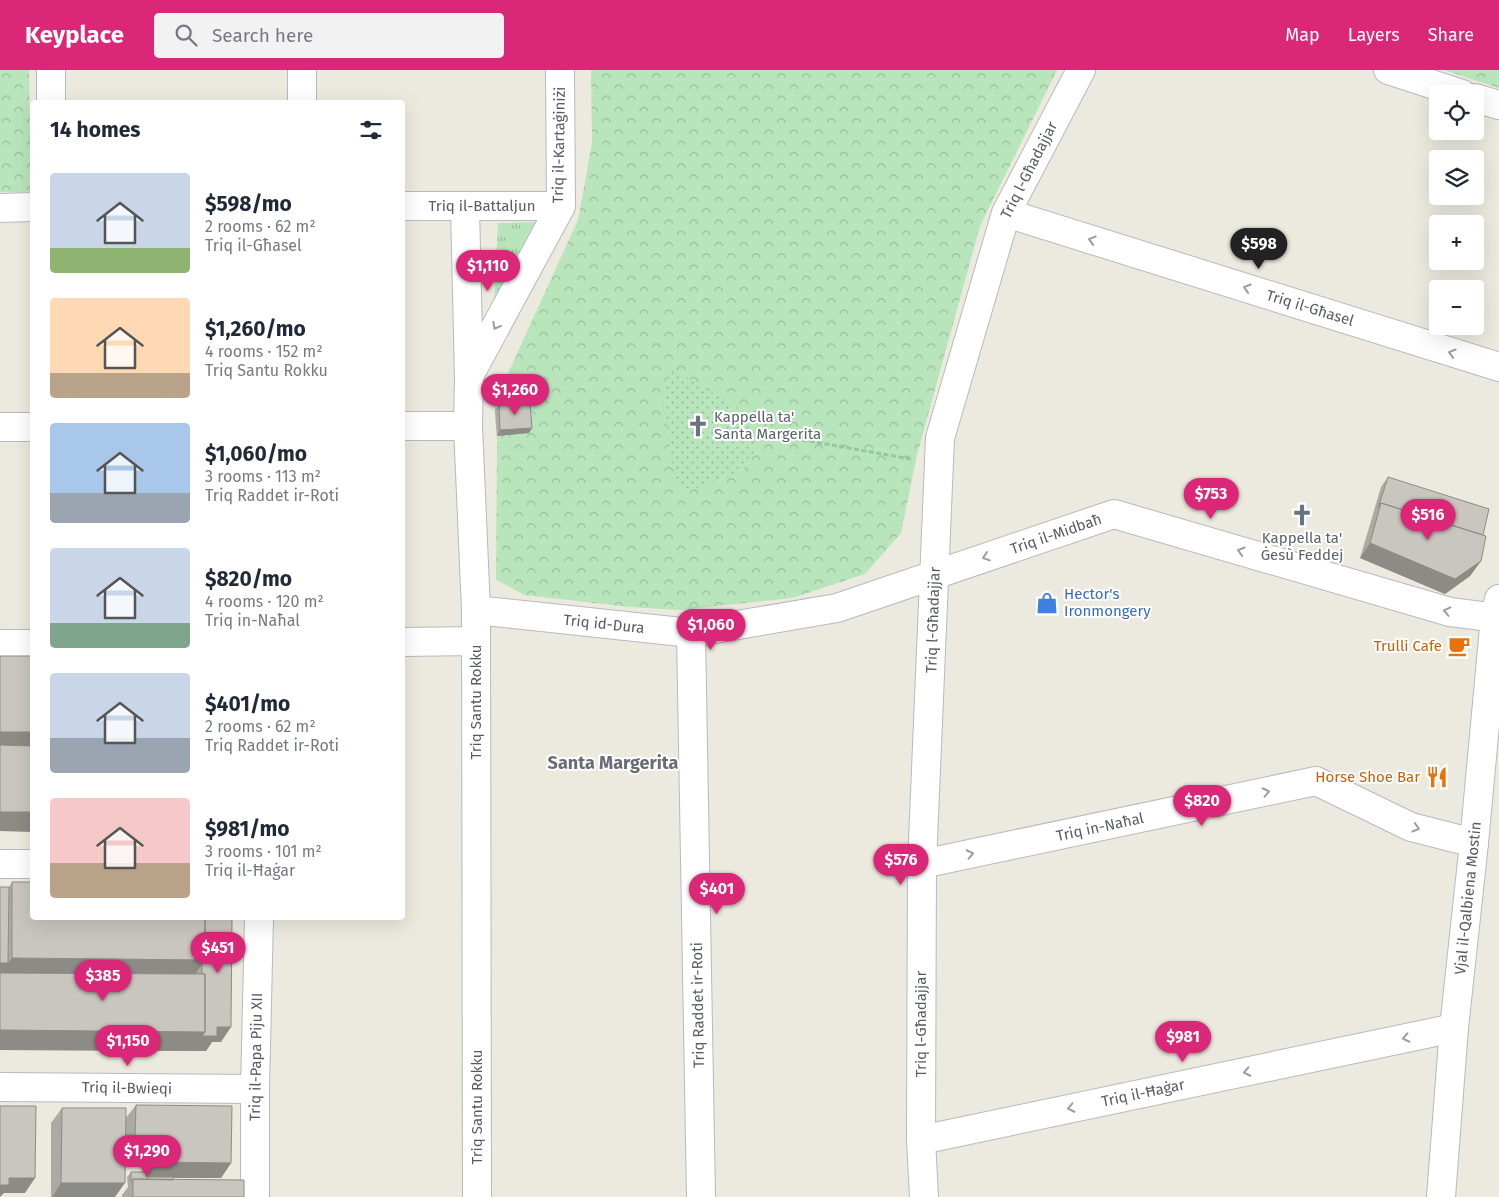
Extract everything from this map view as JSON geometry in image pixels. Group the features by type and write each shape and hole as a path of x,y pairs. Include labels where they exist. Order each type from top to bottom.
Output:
{"street":[{"path":"51,70 51,100"},
{"path":"302,70 302,100"},
{"name":"Triq il-Kartaġiniżi","path":"469,378 561,206 560,70"},
{"name":"Triq l-Għadajjar","path":"924,1197 920,1140 922,864 940,438 1006,213 1081,70"},
{"path":"1388,70 1434,85"},
{"path":"1484,101 1499,105"},
{"name":"Triq il-Battaljun","path":"405,206 561,206"},
{"path":"0,208 30,207"},
{"name":"Triq Santu Rokku","path":"465,207 469,378 468,426 476,610 477,1197"},
{"name":"Triq il-Għasel","path":"1006,213 1499,367"},
{"path":"405,426 468,426"},
{"path":"0,427 30,427"},
{"name":"Triq il-Midbaħ","path":"935,574 1114,514 1450,612 1498,612"},
{"name":"Triq id-Dura","path":"476,610 690,633 837,608 935,574"},
{"name":"Vjal il-Qalbiena Mostin","path":"1441,1197 1454,1028 1498,612"},
{"name":"Triq Raddet ir-Roti","path":"690,633 701,1197"},
{"path":"405,642 476,641"},
{"path":"0,644 30,644"},
{"name":"Triq in-Naħal","path":"922,864 1316,781 1411,827 1474,843"},
{"path":"0,864 30,864"},
{"name":"Triq il-Papa Piju XII","path":"254,1197 259,920"},
{"name":"Triq il-Ħaġar","path":"920,1140 1454,1028"},
{"name":"Triq il-Bwieqi","path":"0,1087 255,1089"}],"path":[{"path":"758,432 938,464"}],"green space":[{"path":"0,70 29,70 30,192 0,192"},
{"path":"591,70 1057,70 980,226 917,455 901,533 865,574 792,598 680,610 629,607 525,595 496,580 497,441 494,404 578,220 592,143"},
{"path":"1444,70 1499,70 1499,88"},
{"path":"539,222 494,304 498,223"},
{"path":"673,369 743,411 757,414 761,440 742,472 691,490 680,485 675,479 662,397"}],"building":[{"path":"530,402 532,428 500,430 499,405"},
{"path":"1388,477 1489,509 1483,535 1381,503 1378,508"},
{"path":"1381,503 1486,536 1481,561 1455,579 1370,543"},
{"path":"0,656 30,656 30,732 0,732"},
{"path":"0,745 30,746 30,812 0,812"},
{"path":"12,882 30,882 30,920 205,920 205,960 12,958"},
{"path":"0,887 9,887 8,963 0,963"},
{"path":"205,920 232,920 231,1027 217,1027 217,1036 202,1036 205,1032 205,974 202,974 202,964 205,960"},
{"path":"0,973 205,974 205,1032 0,1030"},
{"path":"136,1105 232,1106 231,1163 153,1162 153,1138 135,1138"},
{"path":"0,1106 36,1106 35,1178 9,1178 9,1185 0,1185"},
{"path":"62,1108 126,1108 125,1183 61,1183"},
{"path":"131,1172 146,1172 146,1177 173,1177 173,1180 133,1179 131,1181"},
{"path":"133,1179 244,1180 244,1197 133,1197"}],"place":[{"name":"Kappella ta' Santa Margerita","path":"698,426"},
{"name":"Kappella ta' Ġesù Feddej","path":"1302,515"},
{"name":"Hector's Ironmongery","path":"1047,603"},
{"name":"Trulli Cafe","path":"1459,646"},
{"name":"Horse Shoe Bar","path":"1437,777"}],"district":[{"name":"Santa Margerita","path":"613,763"}]}
